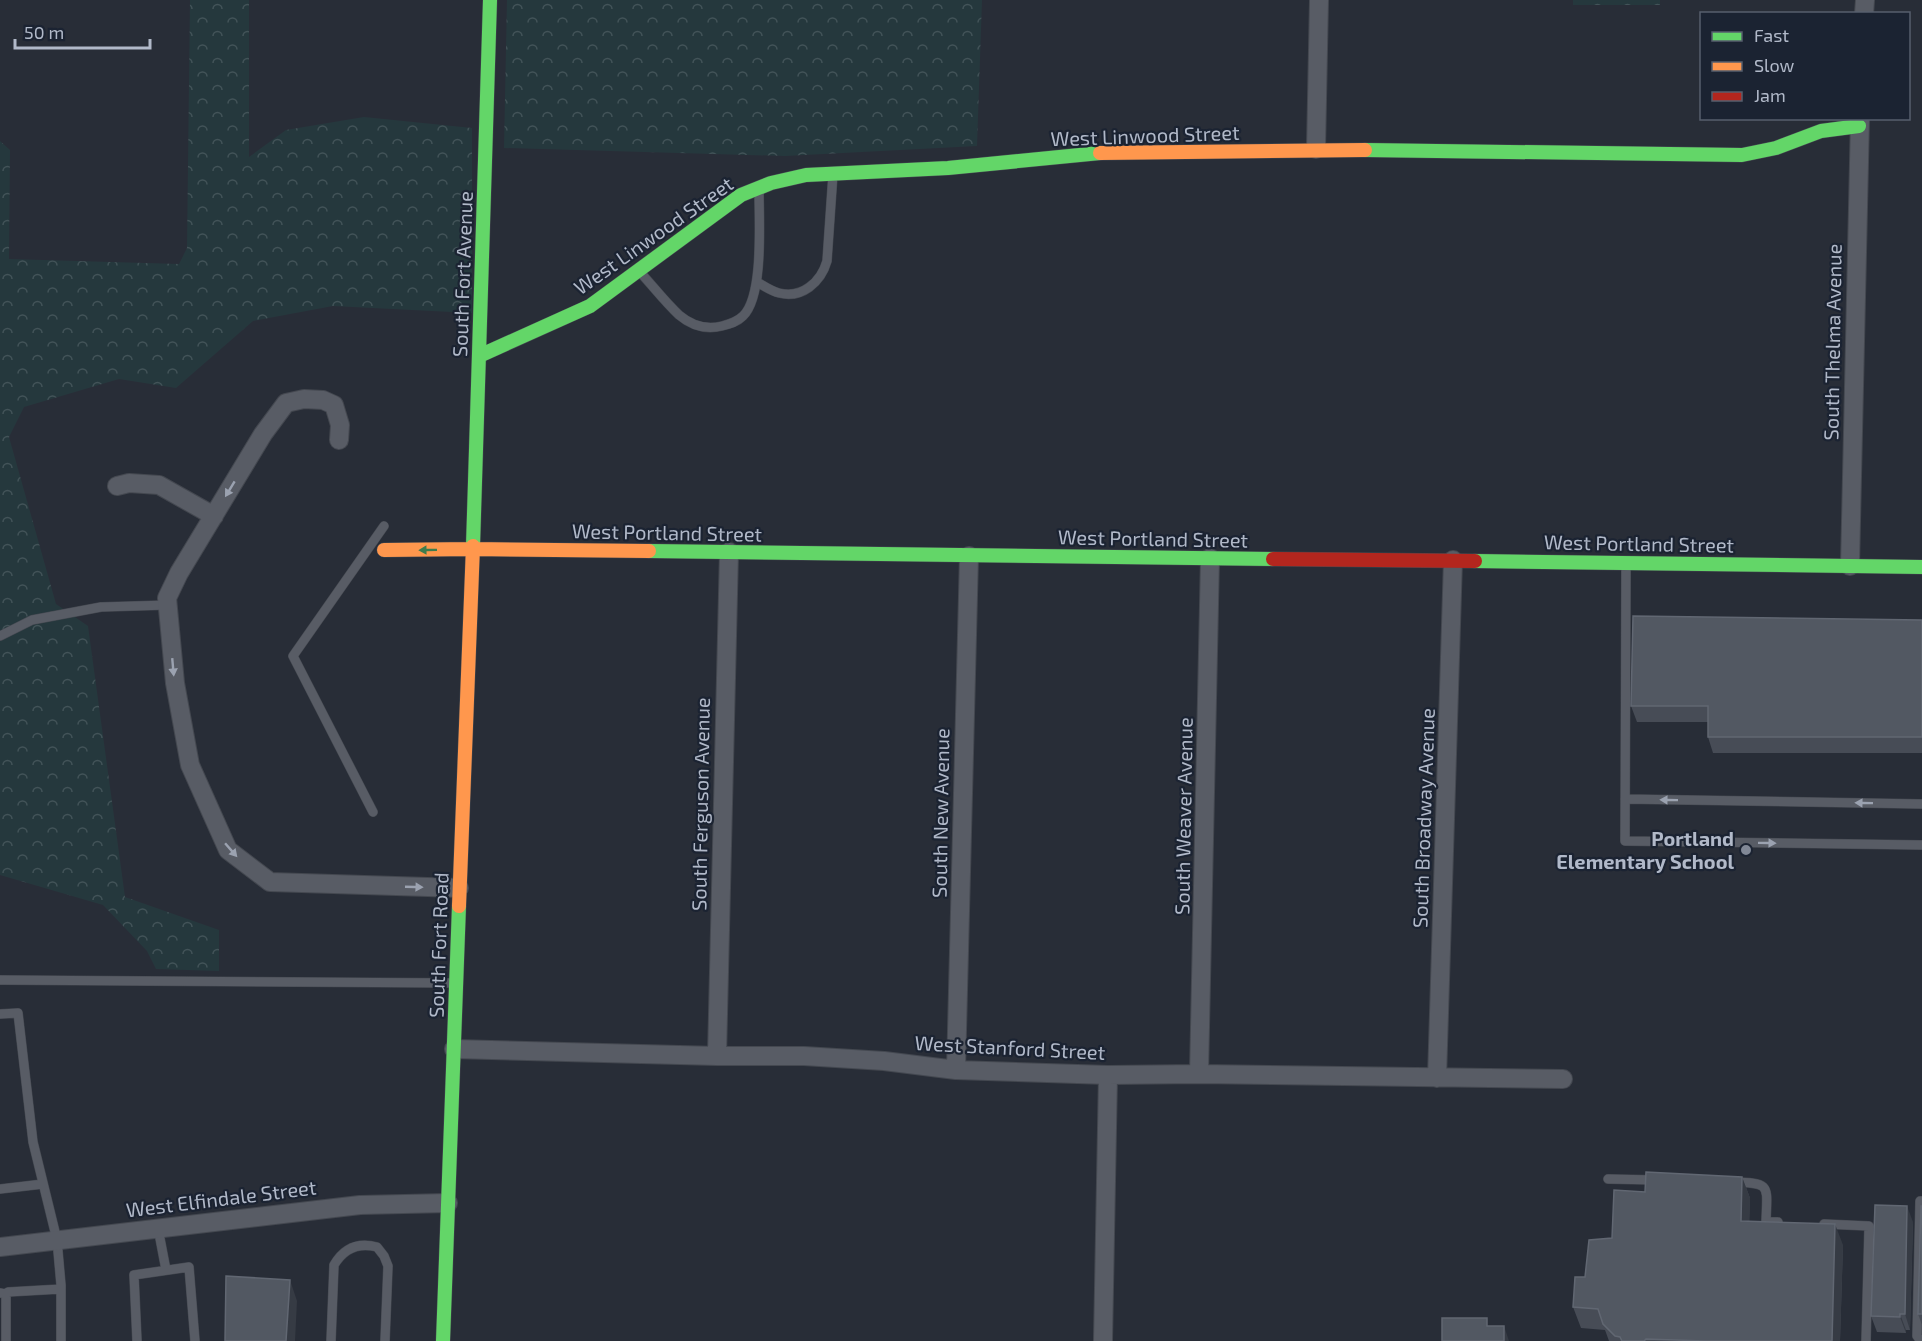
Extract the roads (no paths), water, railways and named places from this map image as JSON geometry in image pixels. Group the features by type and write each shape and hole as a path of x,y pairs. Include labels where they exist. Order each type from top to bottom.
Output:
{"street":[{"name":"South Fort Avenue","path":"473,549 490,0"},
{"path":"1316,148 1319,0"},
{"name":"West Linwood Street","path":"479,356 590,306 741,195 771,183 806,175 948,168 1101,153 1316,148 1742,155 1776,148 1821,131 1859,122"},
{"name":"South Thelma Avenue","path":"1850,566 1859,122"},
{"path":"339,440 339,425 334,405 323,400 304,399 286,403 261,439 179,573 167,598 175,683 190,765 228,850 270,882 459,888"},
{"path":"117,486 129,483 159,485 214,516"},
{"name":"West Portland Street","path":"384,550 473,549 1922,567"},
{"name":"South Fort Road","path":"443,1341 473,549"},
{"name":"South Ferguson Avenue","path":"717,1056 729,552"},
{"name":"South New Avenue","path":"956,1070 969,556"},
{"name":"South Weaver Avenue","path":"1199,1074 1210,558"},
{"name":"South Broadway Avenue","path":"1437,1078 1453,560"},
{"name":"West Stanford Street","path":"454,1048 717,1056 804,1056 873,1060 956,1070 1108,1075 1563,1079"},
{"path":"1103,1341 1108,1075"},
{"name":"West Elfindale Street","path":"0,1247 360,1205 448,1203"}],"lane":[{"path":"757,282 778,293 795,294 812,285 824,272 827,261 833,174"},
{"path":"639,270 680,315 699,327 714,328 734,323 744,315 752,302 757,282 759,188"},
{"path":"373,812 293,656 384,526"},
{"path":"1626,562 1625,841 1922,845"},
{"path":"0,636 32,620 101,607 168,605"},
{"path":"1625,799 1922,804"},
{"path":"0,980 456,983"},
{"path":"0,1014 18,1012 33,1142 57,1240 61,1289 61,1341"},
{"path":"1608,1179 1666,1180"},
{"path":"1723,1182 1757,1183 1763,1186 1767,1192 1766,1222 1789,1223"},
{"path":"0,1189 43,1184"},
{"path":"1921,1341 1917,1336 1920,1202 1922,1202"},
{"path":"1812,1224 1869,1226 1866,1341"},
{"path":"158,1228 166,1270"},
{"path":"331,1341 334,1265 340,1256 358,1245 377,1247 388,1266 385,1341"},
{"path":"137,1341 134,1275 189,1267 195,1341"},
{"path":"6,1341 3,1294 61,1289"}],"place":[{"name":"Portland Elementary School","path":"1746,850"}]}
